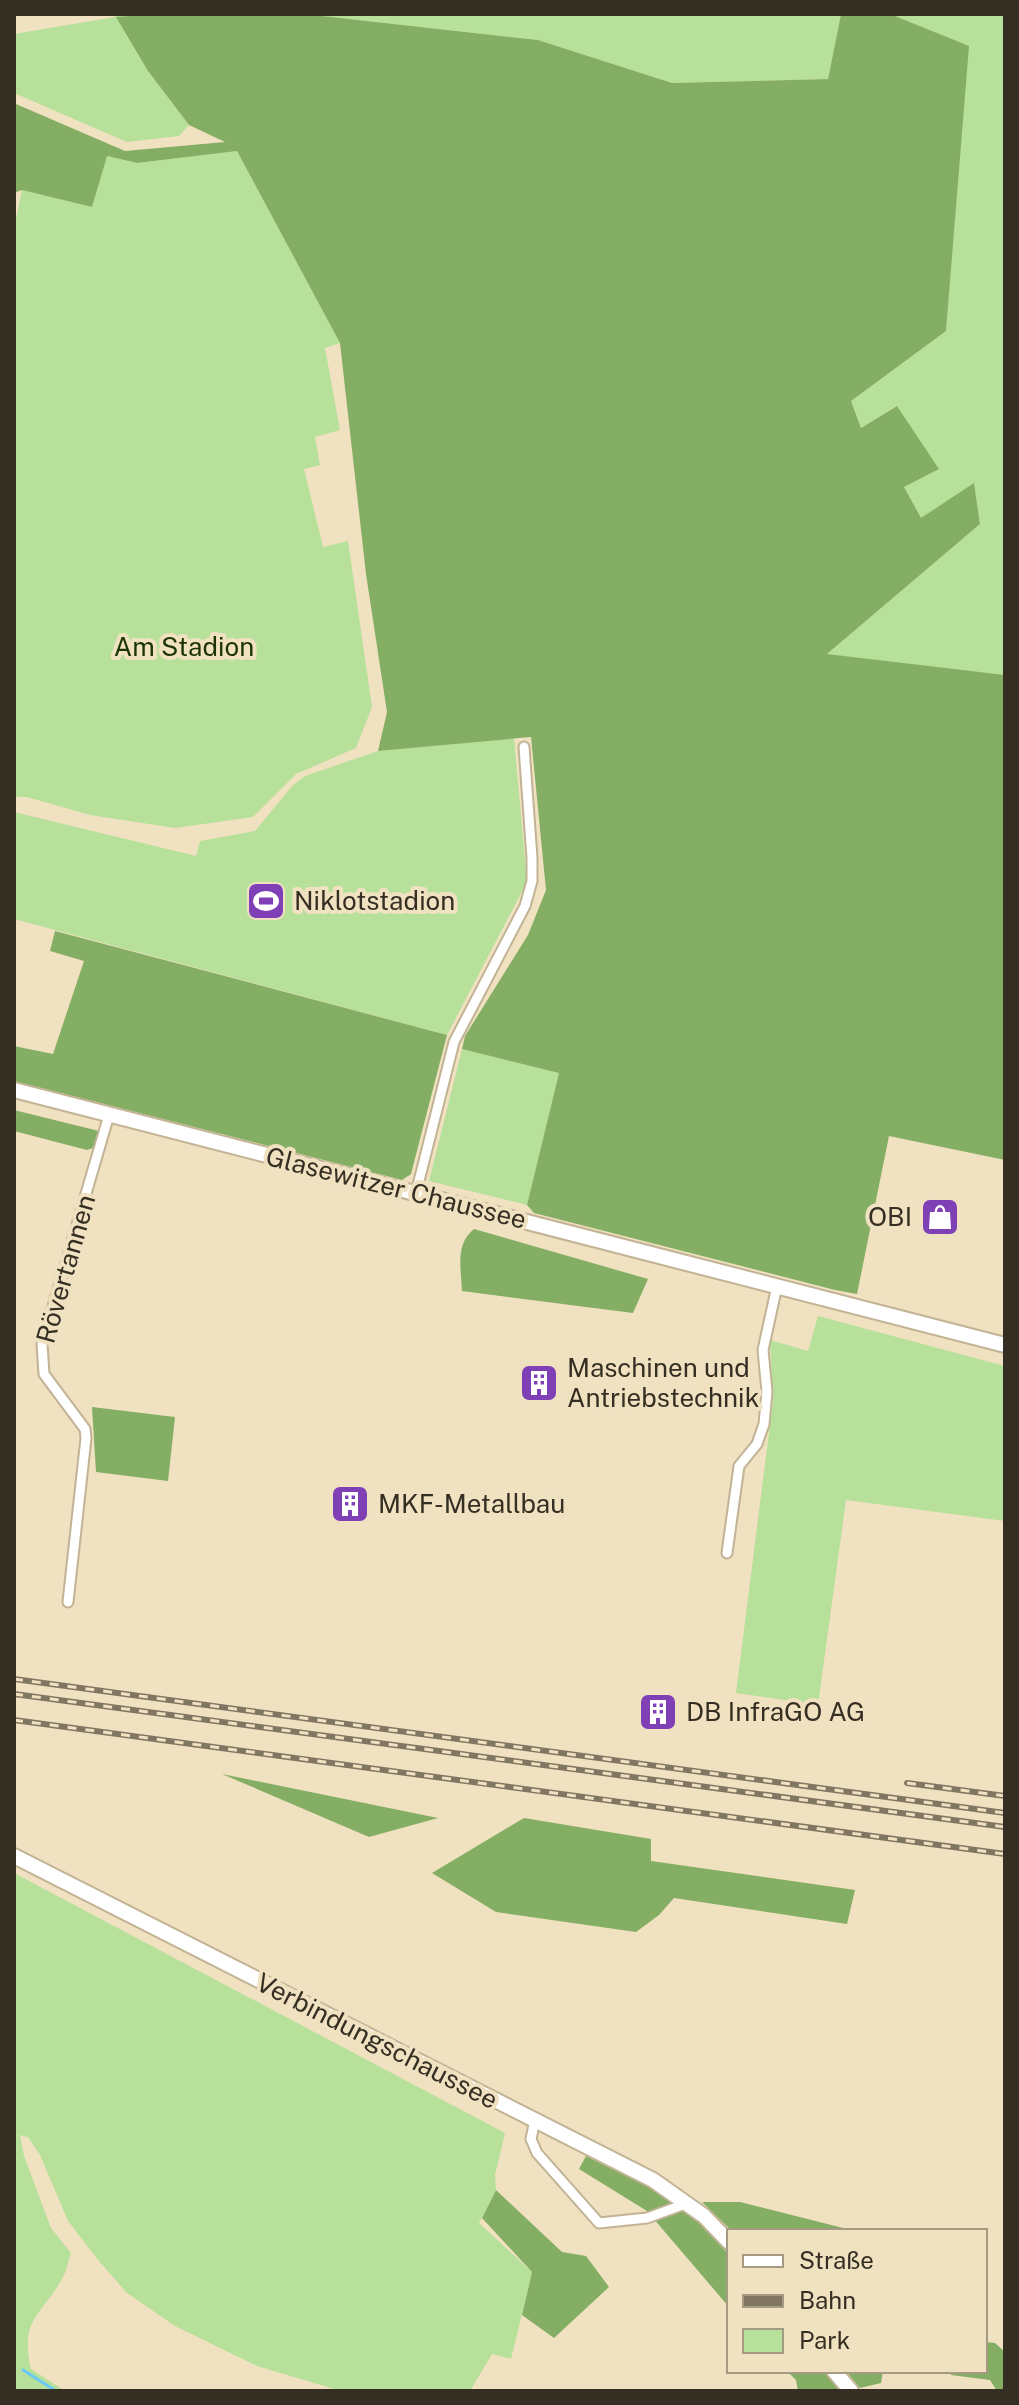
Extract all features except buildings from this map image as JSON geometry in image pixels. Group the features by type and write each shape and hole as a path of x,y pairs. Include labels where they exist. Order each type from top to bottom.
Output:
{"main road":[{"name":"Glasewitzer Chaussee","path":"14,1090 1005,1345"},
{"name":"Verbindungschaussee","path":"14,1856 653,2180 688,2203 727,2240"},
{"path":"836,2373 851,2391"}],"street":[{"path":"416,1193 454,1042 525,906 532,881 524,747"},
{"name":"Rövertannen","path":"68,1602 86,1438 85,1429 44,1374 42,1344 109,1115"},
{"path":"727,1553 739,1466 757,1444 764,1424 767,1392 763,1350 777,1286"},
{"path":"535,2120 531,2139 537,2153 599,2223 647,2218 688,2203"}],"green space":[{"path":"115,14 154,14 117,17 148,71 189,125 179,136 127,142 14,93 14,34 115,17"},
{"path":"304,14 841,14 828,79 672,83 538,40"},
{"path":"304,14 538,40 672,83 828,79 841,14 890,14 969,46 946,331 851,401 861,428 897,406 939,469 904,487 921,518 974,483 980,524 827,654 1005,675 1005,1160 889,1136 857,1294 534,1213 527,1205 559,1073 462,1049 465,1036 528,935 546,890 531,737 378,751 387,712 366,574 340,343 237,151 137,163 107,156 92,207 22,190 14,193 16,104 125,151 225,142 189,125 148,71 116,17"},
{"path":"890,14 1005,14 1005,675 826,655 980,524 974,484 921,519 904,487 938,469 896,406 861,428 851,401 946,331 968,46"},
{"name":"Am Stadion","path":"237,151 340,343 325,348 340,430 315,437 320,465 304,469 323,547 348,541 372,707 356,748 296,774 253,817 175,828 90,815 27,797 14,797 14,228 22,190 92,207 106,156 137,163"},
{"name":"Niklotstadion","path":"514,738 527,882 447,1035 14,919 14,812 196,856 200,841 255,831 293,785 305,776 378,751"},
{"path":"55,931 447,1035 411,1174 402,1180 14,1081 14,1046 53,1054 84,961 50,951"},
{"path":"462,1049 559,1073 527,1205 429,1181"},
{"path":"14,1110 99,1131 93,1148 87,1150 14,1131"},
{"path":"474,1229 648,1279 633,1313 462,1291 462,1249"},
{"path":"818,1316 1005,1366 1005,1521 846,1500 818,1705 736,1693 773,1401 770,1340 808,1351"},
{"path":"92,1407 175,1417 168,1481 96,1472"},
{"path":"222,1774 438,1818 369,1837"},
{"path":"524,1818 651,1839 651,1861 855,1890 847,1924 674,1898 659,1915 636,1932 496,1912 432,1873"},
{"path":"14,1873 505,2133 495,2175 496,2190 479,2223 532,2272 511,2359 492,2354 470,2391 341,2391 257,2366 175,2326 127,2293 68,2221 40,2155 28,2137 20,2135 24,2156 51,2228 71,2253 64,2274 30,2328 28,2339 31,2369 65,2391 14,2391"},
{"path":"586,2156 667,2196 691,2213 727,2253 727,2305 647,2211 579,2169"},
{"path":"496,2190 562,2252 586,2256 609,2287 554,2338 522,2315 532,2272 482,2218"},
{"path":"702,2202 740,2202 847,2229 730,2229"},
{"path":"987,2342 995,2343 1005,2352 1005,2391 997,2391 990,2380 951,2375 987,2373"},
{"path":"789,2373 826,2373 840,2391 798,2391 796,2380"},
{"path":"848,2373 883,2373 881,2383 860,2388"}],"waterway":[{"path":"23,2370 56,2391"}],"railway":[{"path":"14,1679 1005,1813"},
{"path":"14,1694 1005,1827"},
{"path":"14,1720 1005,1854"},
{"path":"907,1783 1005,1796"}],"place":[{"name":"Niklotstadion","path":"266,901"},
{"name":"OBI","path":"940,1217"},
{"name":"Maschinen und Antriebstechnik","path":"539,1383"},
{"name":"MKF-Metallbau","path":"350,1504"},
{"name":"DB InfraGO AG","path":"658,1712"}]}
